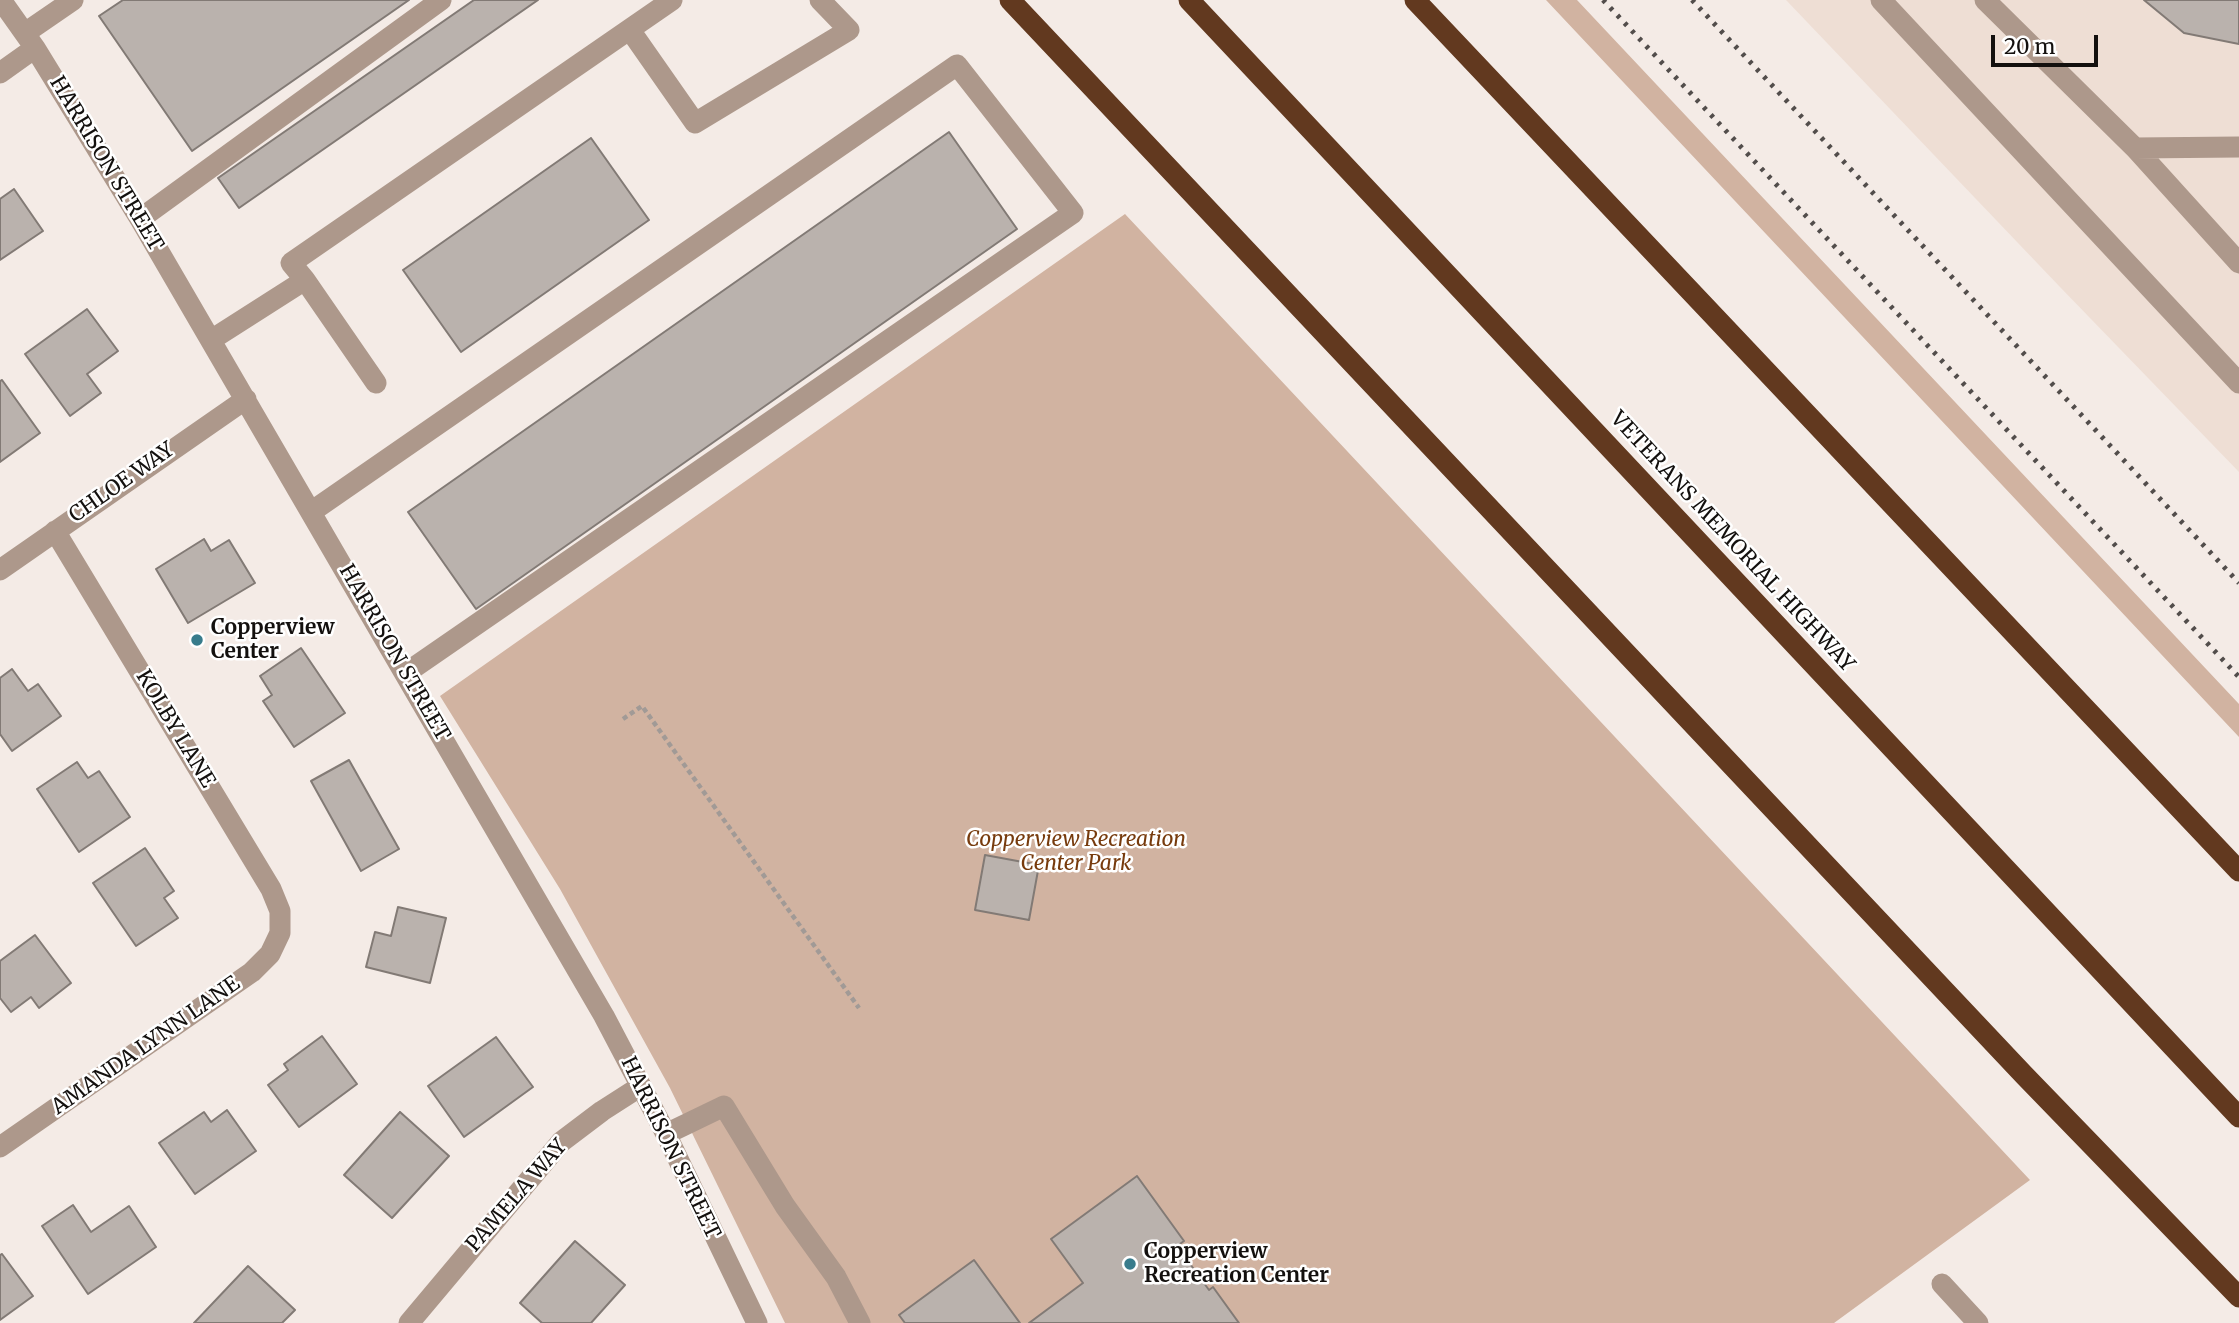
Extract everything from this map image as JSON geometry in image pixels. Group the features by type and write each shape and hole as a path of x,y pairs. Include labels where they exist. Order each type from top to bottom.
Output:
{"highway":[{"path":"1010,0 2014,1065 2239,1297"},
{"name":"VETERANS MEMORIAL HIGHWAY","path":"1189,0 2239,1117"},
{"path":"1415,0 2239,871"}],"street":[{"name":"HARRISON STREET","path":"1,0 30,40 140,219 604,1016 666,1134 757,1323"},
{"path":"0,73 30,40 73,0"},
{"path":"140,219 441,0"},
{"path":"376,383 291,262 672,0"},
{"path":"630,30 695,123 849,30 820,0"},
{"path":"1881,0 2239,383"},
{"path":"1986,0 2135,148 2239,263"},
{"path":"311,512 957,65 1073,213 406,673"},
{"path":"2135,148 2239,147"},
{"path":"211,340 305,280"},
{"name":"CHLOE WAY","path":"0,570 246,398"},
{"name":"KOLBY LANE","path":"55,531 271,889 280,911 280,933"},
{"name":"AMANDA LYNN LANE","path":"0,1147 251,972 270,954 280,933"},
{"name":"PAMELA WAY","path":"409,1323 561,1142 641,1086"},
{"path":"666,1134 724,1106 785,1206 836,1277 860,1323"},
{"path":"1942,1284 1979,1323"}],"path":[{"path":"623,719 642,706 859,1008"}],"shaded area":[{"path":"1786,0 2239,0 2239,472 2060,287"}],"green space":[{"path":"1546,0 1577,0 2239,704 2239,737"},
{"name":"Copperview Recreation Center Park","path":"1125,214 2030,1180 1834,1323 785,1323 670,1088 560,889 440,696"}],"building":[{"path":"123,0 409,0 192,151 99,16"},
{"path":"474,0 538,0 239,208 218,178"},
{"path":"2144,0 2239,0 2239,44 2184,33"},
{"path":"949,132 1017,229 476,609 408,512"},
{"path":"591,138 649,220 461,352 403,270"},
{"path":"14,189 43,231 0,260 0,199"},
{"path":"87,309 118,351 87,374 101,393 70,416 25,354"},
{"path":"2,380 40,433 0,462 0,381"},
{"path":"204,539 211,551 229,540 255,583 188,623 156,569"},
{"path":"301,648 345,713 294,747 263,701 272,695 260,676"},
{"path":"12,669 28,691 38,684 61,716 12,751 0,734 0,678"},
{"path":"349,760 399,849 361,871 311,781"},
{"path":"77,762 88,778 99,771 130,817 79,852 37,789"},
{"path":"145,848 174,891 164,898 178,918 136,946 93,883"},
{"path":"985,855 1039,865 1029,920 975,910"},
{"path":"398,907 446,918 430,983 366,967 375,932 391,936"},
{"path":"35,935 71,983 39,1008 31,997 11,1012 0,998 0,961"},
{"path":"322,1036 357,1084 299,1127 268,1085 288,1070 284,1064"},
{"path":"496,1037 533,1087 464,1137 428,1086"},
{"path":"227,1110 256,1151 195,1194 159,1143 204,1112 211,1122"},
{"path":"400,1112 449,1156 392,1218 344,1175"},
{"name":"Copperview Recreation Center","path":"1137,1176 1184,1241 1177,1246 1209,1290 1213,1287 1239,1323 1029,1323 1083,1283 1051,1239"},
{"path":"73,1205 91,1232 129,1206 156,1247 88,1294 42,1226"},
{"path":"575,1241 625,1285 591,1323 542,1323 520,1303"},
{"path":"2,1254 33,1296 0,1320 0,1255"},
{"path":"974,1260 1020,1323 905,1323 899,1315"},
{"path":"248,1266 295,1310 282,1323 194,1323"}],"railway":[{"path":"1603,0 2239,677"},
{"path":"1692,0 2239,583"}],"place":[{"name":"Copperview Center","path":"197,640"},
{"name":"Copperview Recreation Center","path":"1130,1264"}]}
